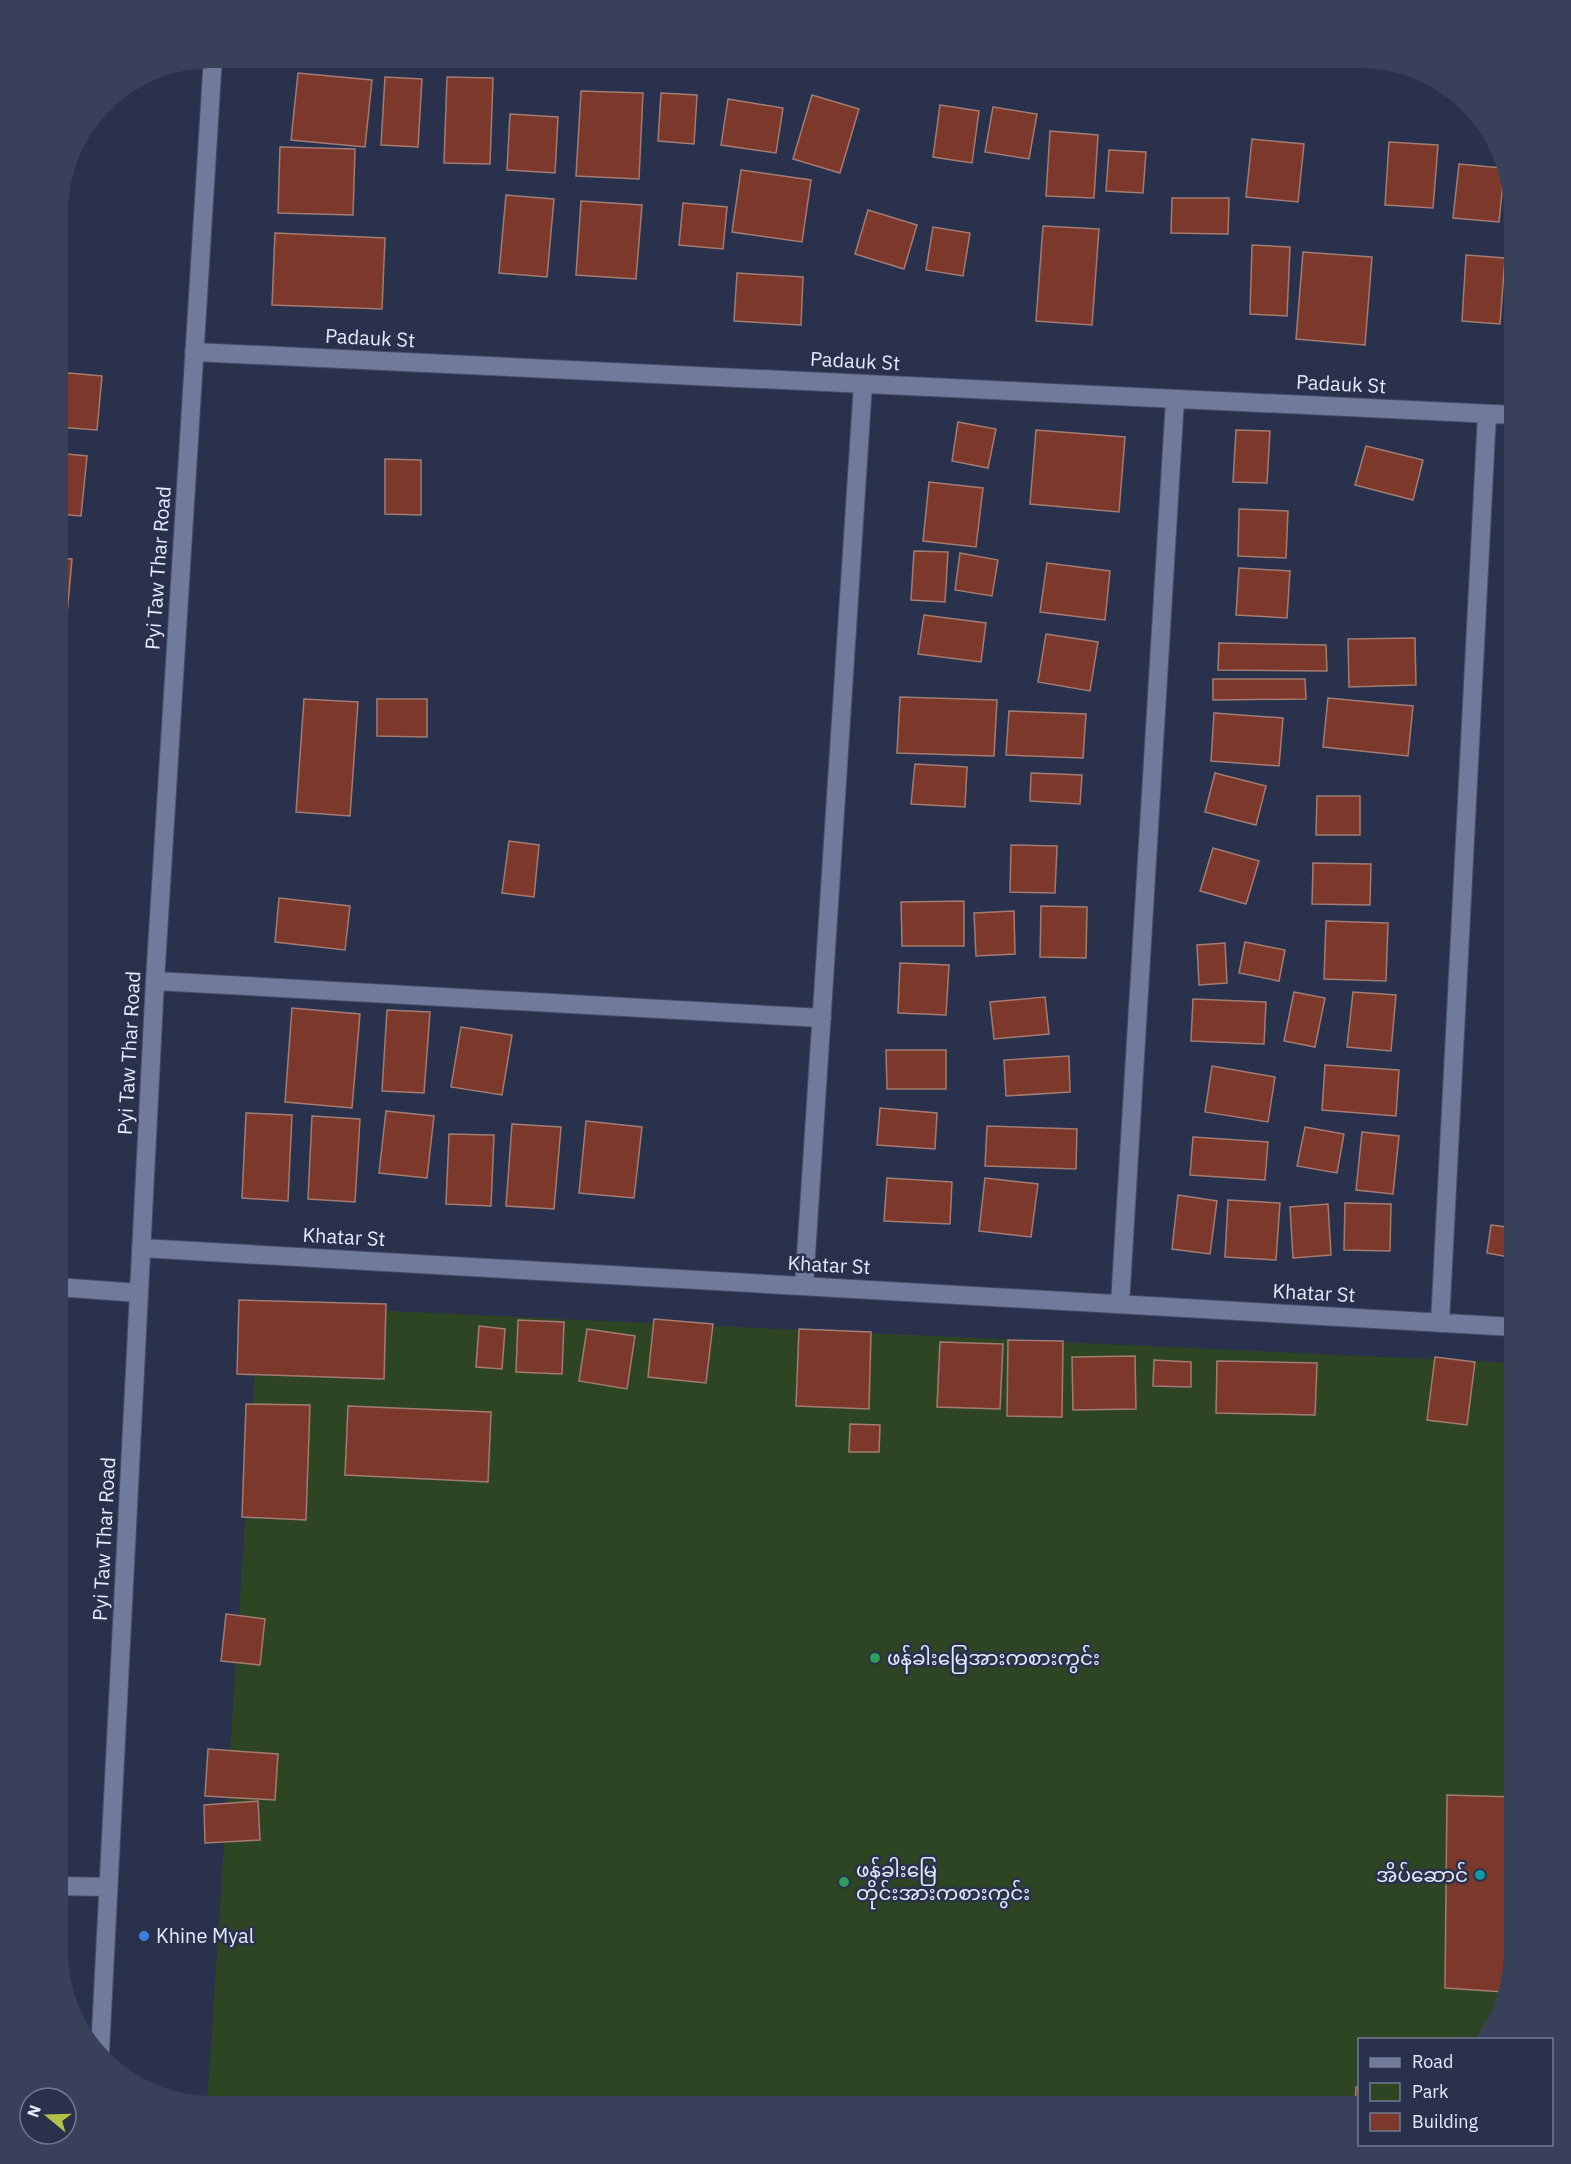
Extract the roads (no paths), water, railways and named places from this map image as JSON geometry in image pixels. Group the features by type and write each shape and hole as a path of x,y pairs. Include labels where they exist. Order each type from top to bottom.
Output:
{"street":[{"name":"Pyi Taw Thar Road","path":"100,2044 155,981 212,68"},
{"name":"Padauk St","path":"194,352 1504,415"},
{"path":"804,1286 863,384"},
{"path":"1120,1304 1175,399"},
{"path":"1440,1323 1487,414"},
{"path":"155,981 822,1018"},
{"name":"Khatar St","path":"141,1248 1504,1326"},
{"path":"68,1288 139,1293"},
{"path":"68,1886 108,1887"}],"place":[{"name":"ဖန်ခါးမြေအားကစားကွင်း","path":"875,1658"},
{"name":"အိပ်ဆောင်","path":"1480,1875"},
{"name":"ဖန်ခါးမြေ တိုင်းအားကစားကွင်း","path":"844,1882"},
{"name":"Khine Myal","path":"144,1936"}]}
